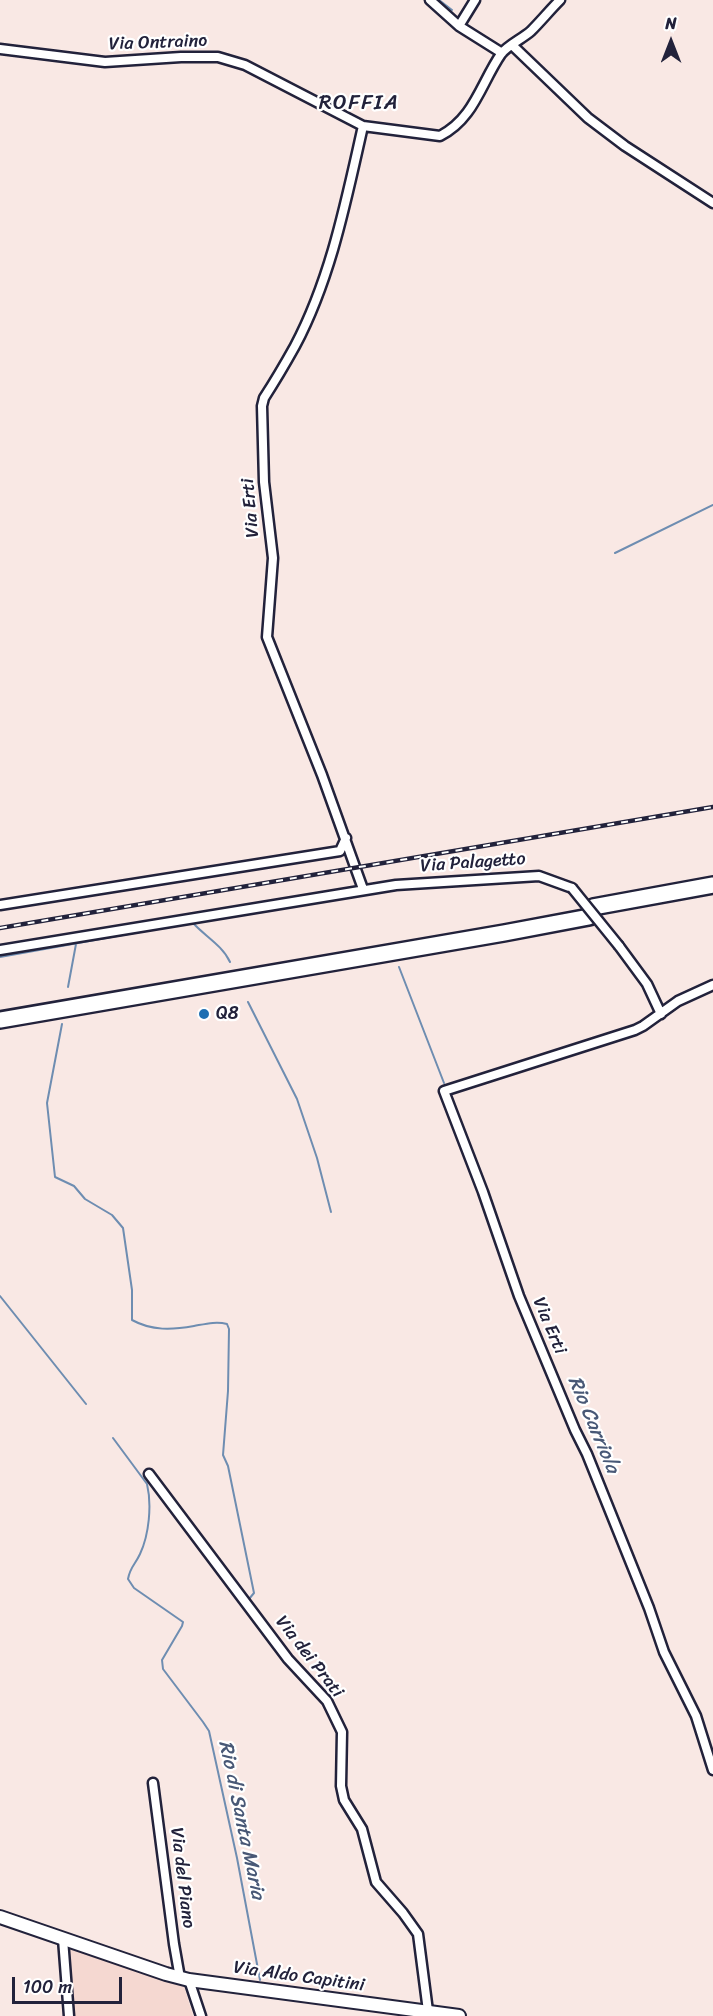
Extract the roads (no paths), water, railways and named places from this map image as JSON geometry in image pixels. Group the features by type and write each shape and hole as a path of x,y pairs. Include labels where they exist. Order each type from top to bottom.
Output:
{"highway":[{"path":"0,1020 591,912 713,885"},
{"path":"0,1010 318,956 713,894"}],"main road":[{"name":"Via Aldo Capitini","path":"0,1917 185,1979 372,2011 459,2016"}],"street":[{"path":"430,0 459,26 502,53"},
{"path":"459,26 475,0"},
{"name":"Via Ontraino","path":"0,50 105,62 218,57 244,65 363,126 440,136 450,131 469,111 484,89 502,53 530,31 560,0"},
{"path":"512,45 588,118 625,146 713,203"},
{"name":"Via Erti","path":"363,126 345,205 328,264 296,345 264,398 262,406 264,482 273,558 267,637 346,838 363,889"},
{"path":"0,905 340,851 346,838"},
{"name":"Via Palagetto","path":"0,950 363,889 531,876 550,879 572,888 647,984 661,1014"},
{"path":"661,1014 678,1001 713,985"},
{"name":"Via Erti","path":"661,1014 635,1030 444,1091 483,1192 519,1296 587,1454 649,1608 664,1652 696,1716 713,1770"},
{"name":"Via dei Prati","path":"149,1474 288,1659 327,1701 342,1732 341,1786 344,1800 362,1829 376,1882 418,1934 430,2014"},
{"name":"Via del Piano","path":"153,1783 174,1944 185,1979 201,2016"},
{"path":"63,1939 69,2016"}],"waterway":[{"path":"439,0 452,10"},
{"path":"615,553 713,505"},
{"path":"0,957 190,923 218,946 230,962"},
{"path":"68,987 76,944"},
{"name":"Rio Carriola","path":"399,967 444,1083"},
{"path":"248,1002 297,1099 317,1158 331,1212"},
{"path":"62,1024 47,1103 55,1177 74,1186 85,1199 112,1215 123,1228 132,1290 132,1320 162,1329 210,1323 227,1324 229,1329 228,1391 223,1455 228,1466 254,1593 249,1599"},
{"name":"Rio Carriola","path":"504,1241 515,1272"},
{"name":"Rio di Santa Maria","path":"0,1296 86,1404"},
{"name":"Rio Carriola","path":"576,1422 599,1474"},
{"name":"Rio di Santa Maria","path":"113,1438 147,1484 149,1492 146,1538 128,1579 134,1588 183,1622 162,1660 163,1669 209,1731 237,1858 260,1980"},
{"name":"Rio Carriola","path":"674,1663 689,1690 702,1723"}],"railway":[{"path":"0,928 713,807"}],"place":[{"name":"Q8","path":"204,1014"}],"district":[{"name":"ROFFIA","path":"359,104"}]}
